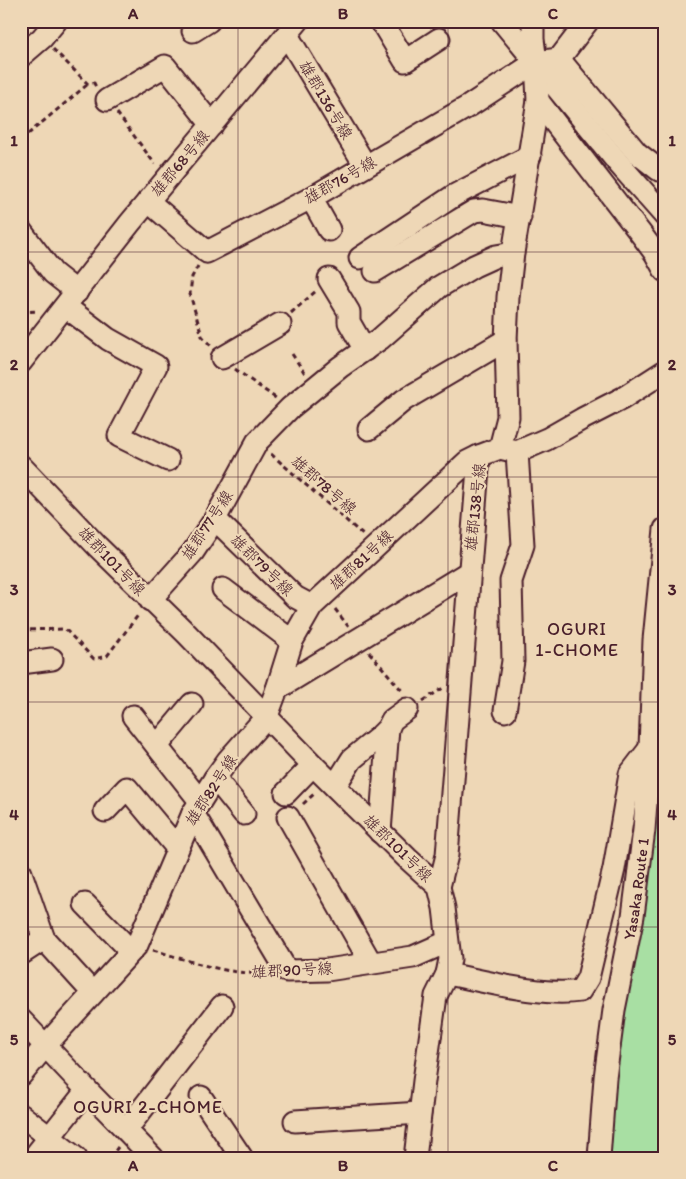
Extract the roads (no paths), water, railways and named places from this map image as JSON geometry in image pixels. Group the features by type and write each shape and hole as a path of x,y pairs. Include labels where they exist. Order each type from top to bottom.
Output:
{"street":[{"path":"21,56 42,38 56,21"},
{"path":"381,21 405,60 439,39"},
{"path":"502,21 620,165 665,216"},
{"name":"雄郡138号線","path":"439,887 447,855 479,456 508,450 506,340 508,297 513,253 538,101 533,21"},
{"path":"536,62 559,59 588,21"},
{"name":"雄郡68号線","path":"21,362 72,300 148,201 293,28"},
{"name":"雄郡136号線","path":"293,28 365,165"},
{"path":"559,59 637,153 659,170 665,170"},
{"name":"雄郡76号線","path":"148,201 207,252 311,198 469,106 536,62"},
{"path":"107,100 165,66 212,124"},
{"path":"538,101 641,234 665,271"},
{"path":"520,217 483,210 474,211 368,264 455,196 530,156"},
{"path":"311,198 329,230"},
{"path":"21,231 72,300 108,339 156,366 119,436 168,460"},
{"name":"雄郡77号線","path":"150,600 193,552 215,519 257,442 290,408 380,339 440,287 474,266 496,256 513,253"},
{"path":"329,279 349,312 349,322 365,350"},
{"path":"222,358 280,324"},
{"path":"369,429 404,400 506,340"},
{"path":"505,711 513,661 511,581 523,545 508,450 547,439 623,398 665,371"},
{"name":"雄郡81号線","path":"277,689 292,641 318,600 467,462 479,456"},
{"name":"雄郡101号線","path":"21,466 313,765 380,832 439,887 444,908 450,958 447,974"},
{"name":"雄郡79号線","path":"215,519 295,597 318,600"},
{"name":"Yasaka Route 1","path":"599,1158 606,1069 614,1010 633,916 644,830 650,748 654,640 665,528"},
{"path":"277,689 469,572"},
{"path":"223,589 292,641"},
{"path":"21,663 52,659"},
{"name":"雄郡82号線","path":"21,1074 134,948 177,848 197,807 215,778 266,716 277,689"},
{"path":"157,746 192,704"},
{"path":"332,783 352,758 388,728 392,720 411,705"},
{"path":"133,716 157,746 197,807"},
{"path":"380,832 393,770 388,728"},
{"path":"416,1158 420,1113 436,996 447,974 538,990 565,993 580,991 588,978 614,869 630,774 650,748"},
{"path":"286,793 313,765"},
{"path":"215,778 244,814"},
{"path":"105,811 127,788 177,848"},
{"name":"雄郡90号線","path":"197,807 287,971 327,970 413,957 447,942"},
{"path":"288,817 371,963"},
{"path":"21,873 50,946 93,992"},
{"path":"85,904 134,948"},
{"path":"21,954 50,946"},
{"path":"126,1130 222,1006"},
{"path":"21,1020 153,1158"},
{"path":"32,1158 87,1090"},
{"path":"200,1098 242,1158"},
{"path":"295,1121 420,1113"},
{"path":"21,1115 76,1158"}],"district":[{"name":"OGURI 1-CHOME","path":"577,639"},
{"name":"OGURI 2-CHOME","path":"148,1107"}]}
